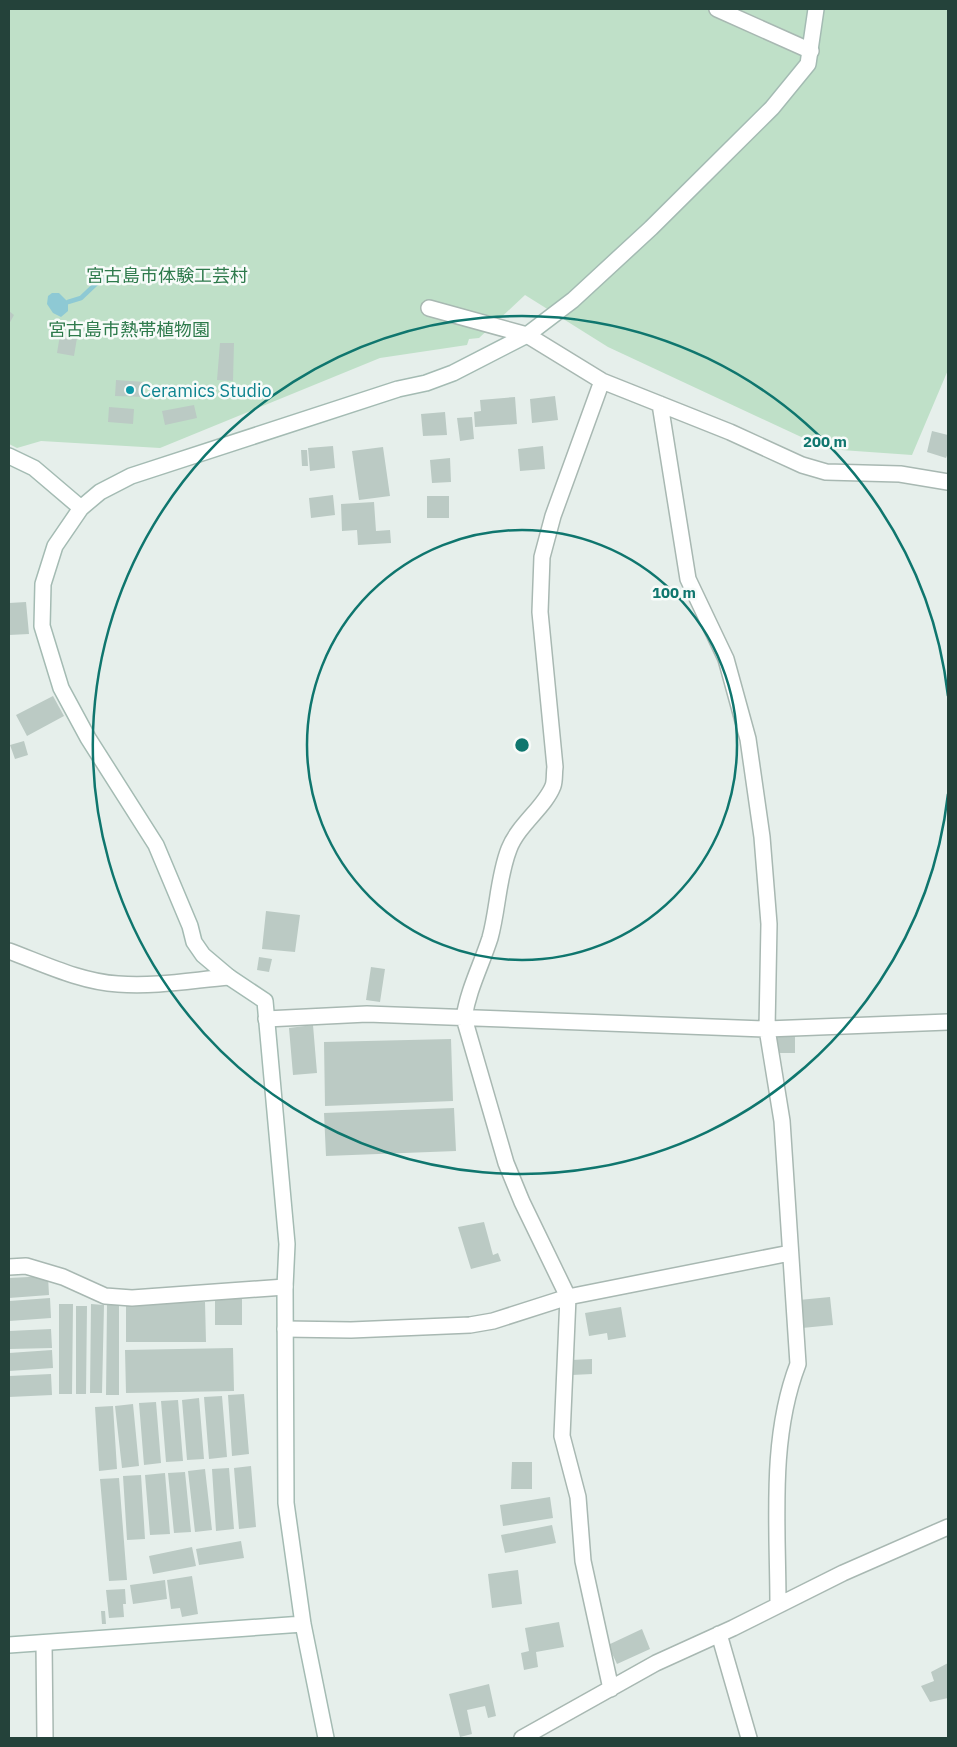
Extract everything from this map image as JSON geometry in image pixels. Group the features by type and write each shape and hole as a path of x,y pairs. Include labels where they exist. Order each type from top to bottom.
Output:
{"street":[{"path":"717,9 811,50"},
{"path":"326,1738 303,1624 286,1503 285,1286 287,1244 265,1001 229,977 203,956 194,942 190,926 156,846 88,738 61,688 42,626 43,584 55,546 81,508 100,492 132,476 398,389 426,383 453,373 527,334 573,300 729,152 772,108 808,64 816,9"},
{"path":"429,308 527,334 602,381 730,432 802,465 826,472 900,474 948,482"},
{"path":"602,381 552,516 542,558 540,612 555,767 553,786 538,808 526,820 510,848 499,885 490,938 466,1000 464,1018 506,1163 522,1202 568,1297 562,1436 578,1497 583,1561 611,1689"},
{"path":"660,404 688,579 726,659 748,740 762,837 769,924 767,1029 782,1121 798,1364 789,1386 778,1465 778,1605"},
{"path":"9,456 34,468 81,508"},
{"path":"9,952 82,977 118,984 160,983 229,977"},
{"path":"266,1019 367,1014 767,1029 948,1022"},
{"path":"285,1328 351,1330 470,1326 493,1321 568,1297 790,1253"},
{"path":"9,1267 26,1266 64,1277 105,1296 132,1298 285,1286"},
{"path":"522,1738 656,1663 843,1573 948,1527"},
{"path":"9,1646 303,1624"},
{"path":"718,1634 749,1738"},
{"path":"44,1643 45,1738"}],"green space":[{"path":"9,9 948,9 948,370 912,455 827,449 608,347 525,295 479,338 469,339 467,345 380,358 160,448 41,441 17,448 9,444"}],"water":[{"path":"52,293 59,293 68,302 68,311 61,317 53,313 47,304 48,296"}],"building":[{"path":"9,311 14,315 9,324"},
{"path":"60,335 77,338 74,356 57,353"},
{"path":"220,343 234,343 233,381 217,380"},
{"name":"Ceramics Studio","path":"116,380 145,382 144,397 115,396"},
{"path":"555,396 558,420 532,423 530,399"},
{"path":"515,397 517,424 475,427 474,412 481,411 480,400"},
{"path":"194,405 197,418 165,425 162,411"},
{"path":"109,407 134,409 133,424 108,422"},
{"path":"445,412 447,435 423,436 421,414"},
{"path":"472,417 474,439 460,441 457,418"},
{"path":"932,431 948,435 948,453 946,458 927,452"},
{"path":"333,446 335,468 310,471 308,448"},
{"path":"543,446 545,469 520,471 518,449"},
{"path":"383,447 390,496 359,500 352,451"},
{"path":"301,450 307,450 308,466 302,466"},
{"path":"450,458 451,482 432,483 430,460"},
{"path":"333,495 335,515 311,518 309,498"},
{"path":"427,496 449,496 449,518 427,518"},
{"path":"374,502 376,531 390,530 391,543 358,545 357,530 342,531 341,504"},
{"path":"26,602 29,634 9,635 9,603"},
{"path":"53,696 64,716 27,736 16,715"},
{"path":"24,741 28,755 15,759 10,745"},
{"path":"266,911 300,915 295,952 262,949"},
{"path":"259,957 272,959 269,972 257,970"},
{"path":"371,967 385,969 380,1002 366,1000"},
{"path":"313,1025 317,1073 293,1075 289,1028"},
{"path":"774,1036 795,1036 795,1053 774,1053"},
{"path":"451,1039 453,1101 325,1106 324,1042"},
{"path":"454,1108 456,1151 326,1156 324,1113"},
{"path":"484,1222 493,1255 498,1253 501,1261 471,1269 458,1227"},
{"path":"48,1276 49,1295 9,1298 9,1278"},
{"path":"830,1297 833,1325 802,1328 799,1300"},
{"path":"50,1298 51,1318 9,1321 9,1301"},
{"path":"215,1298 242,1298 242,1325 215,1325"},
{"path":"205,1302 206,1342 126,1342 126,1303"},
{"path":"59,1304 73,1304 72,1394 59,1394"},
{"path":"91,1304 104,1305 102,1393 90,1393"},
{"path":"107,1304 119,1304 119,1395 106,1395"},
{"path":"76,1306 87,1306 86,1394 76,1394"},
{"path":"621,1307 626,1337 608,1340 607,1333 589,1336 585,1313"},
{"path":"51,1329 52,1348 9,1349 9,1331"},
{"path":"233,1348 234,1391 126,1393 125,1350"},
{"path":"52,1350 53,1368 9,1371 9,1353"},
{"path":"592,1359 592,1374 572,1375 571,1360"},
{"path":"51,1374 52,1395 9,1397 9,1376"},
{"path":"244,1394 249,1454 232,1456 228,1395"},
{"path":"222,1396 227,1457 209,1459 204,1397"},
{"path":"199,1398 204,1459 187,1460 182,1400"},
{"path":"178,1400 183,1461 166,1462 161,1401"},
{"path":"156,1402 161,1463 144,1465 139,1403"},
{"path":"133,1404 139,1466 122,1468 115,1406"},
{"path":"113,1406 117,1469 99,1471 95,1407"},
{"path":"512,1462 532,1462 532,1489 511,1489"},
{"path":"251,1466 256,1527 239,1529 234,1468"},
{"path":"229,1468 234,1529 216,1531 212,1469"},
{"path":"205,1469 212,1530 195,1532 188,1471"},
{"path":"185,1472 191,1532 174,1533 168,1473"},
{"path":"165,1473 170,1534 150,1535 145,1475"},
{"path":"141,1475 145,1539 127,1540 123,1476"},
{"path":"119,1478 127,1580 109,1581 100,1479"},
{"path":"550,1497 553,1518 503,1526 500,1505"},
{"path":"552,1525 556,1543 505,1553 501,1535"},
{"path":"241,1541 244,1558 199,1565 196,1549"},
{"path":"192,1547 196,1566 153,1574 149,1556"},
{"path":"518,1570 522,1604 492,1608 488,1574"},
{"path":"192,1576 198,1614 182,1617 180,1608 171,1609 167,1580"},
{"path":"165,1580 167,1599 133,1604 130,1585"},
{"path":"125,1589 126,1604 123,1604 124,1617 109,1618 106,1590"},
{"path":"101,1611 105,1611 106,1624 102,1624"},
{"path":"559,1622 564,1647 536,1652 538,1667 524,1670 521,1653 529,1651 525,1628"},
{"path":"642,1629 650,1649 617,1664 608,1645"},
{"path":"948,1663 948,1698 930,1702 921,1686 934,1681 931,1672"},
{"path":"489,1684 496,1716 488,1718 485,1706 467,1710 472,1734 460,1737 449,1694"}],"waterway":[{"path":"68,302 81,298 101,279 112,280"}],"place":[{"name":"Ceramics Studio","path":"130,390"}],"park label":[{"name":"宮古島市体験工芸村","path":"167,275"},
{"name":"宮古島市熱帯植物園","path":"129,329"}]}
